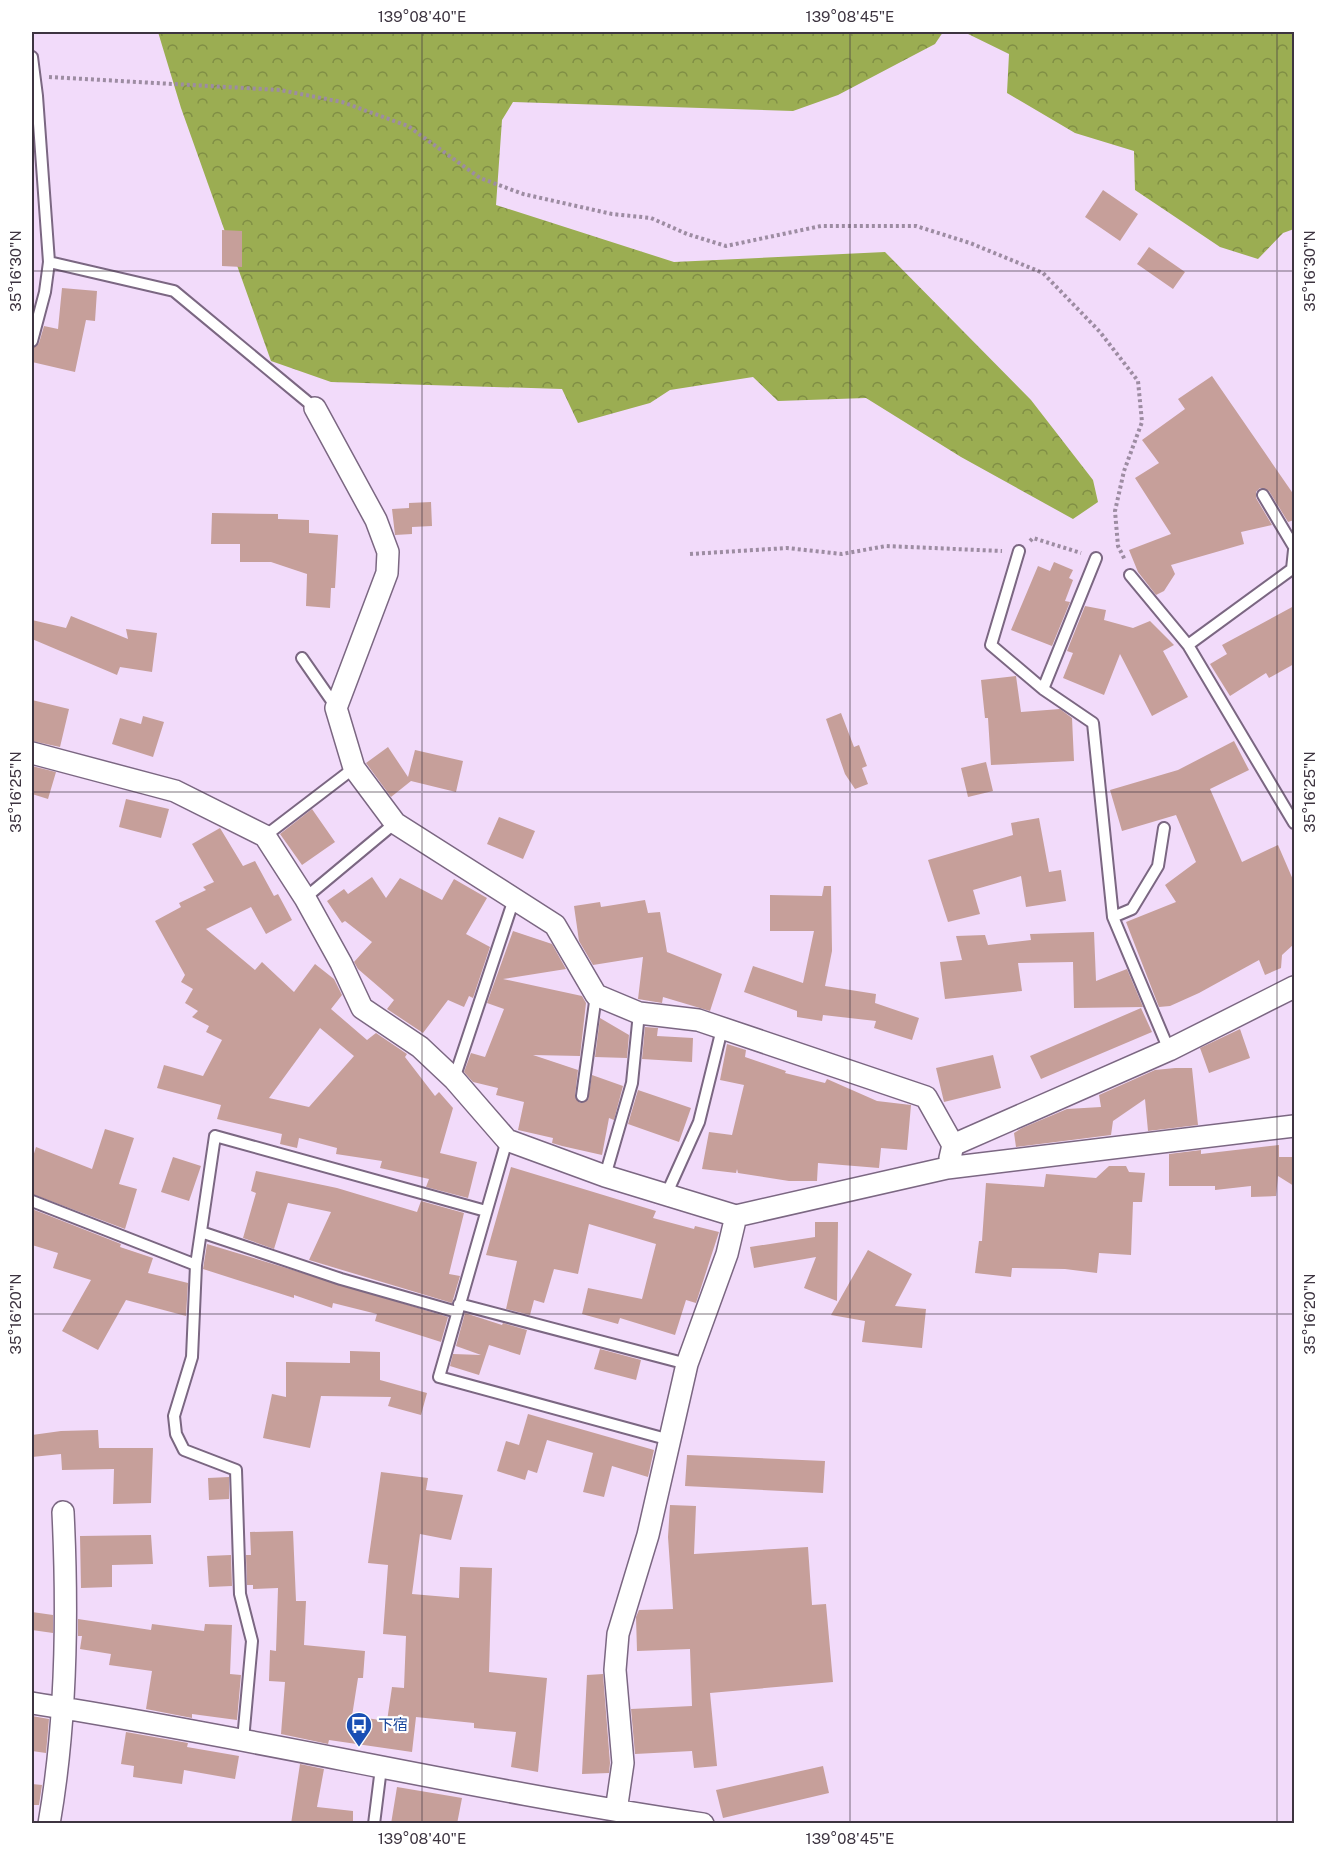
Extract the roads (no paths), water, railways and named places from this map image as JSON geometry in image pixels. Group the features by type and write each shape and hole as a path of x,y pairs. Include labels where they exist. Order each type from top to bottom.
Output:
{"street":[{"path":"315,408 376,520 388,552 387,573 336,708 354,768 395,823 555,925 596,995 639,1013 698,1020 926,1097 953,1145 947,1168"},
{"path":"32,753 175,791 265,836 305,898 341,963 362,1008 420,1047 454,1079 507,1140 605,1176 667,1193 736,1216 947,1168 1294,1126"},
{"path":"953,1145 1169,1050 1294,987"},
{"path":"605,1814 623,1763 615,1671 618,1634 648,1535 687,1364 727,1254 736,1216"},
{"path":"49,1824 68,1610 63,1512"},
{"path":"32,1702 243,1740 605,1814 703,1824"}],"lane":[{"path":"32,57 36,77 49,262 45,292 32,341"},
{"path":"49,262 174,291 315,408"},
{"path":"1188,645 1292,569 1294,549 1263,495"},
{"path":"1019,551 991,645 1043,689 1093,723 1113,917 1169,1050"},
{"path":"1043,689 1096,558"},
{"path":"1130,575 1188,645 1294,823"},
{"path":"302,658 336,708"},
{"path":"265,836 354,768"},
{"path":"305,898 395,823"},
{"path":"1113,917 1132,909 1158,866 1164,828"},
{"path":"454,1079 514,899"},
{"path":"582,1096 596,995"},
{"path":"605,1176 632,1083 639,1013"},
{"path":"667,1193 699,1122 722,1029"},
{"path":"243,1740 252,1641 240,1594 236,1470 184,1450 176,1434 174,1416 192,1357 196,1265 215,1136 486,1211"},
{"path":"507,1140 439,1377 670,1440"},
{"path":"32,1201 196,1265"},
{"path":"201,1232 341,1279 687,1364"},
{"path":"374,1824 381,1768"}],"place":[{"name":"下宿","path":"359,1748"}]}
